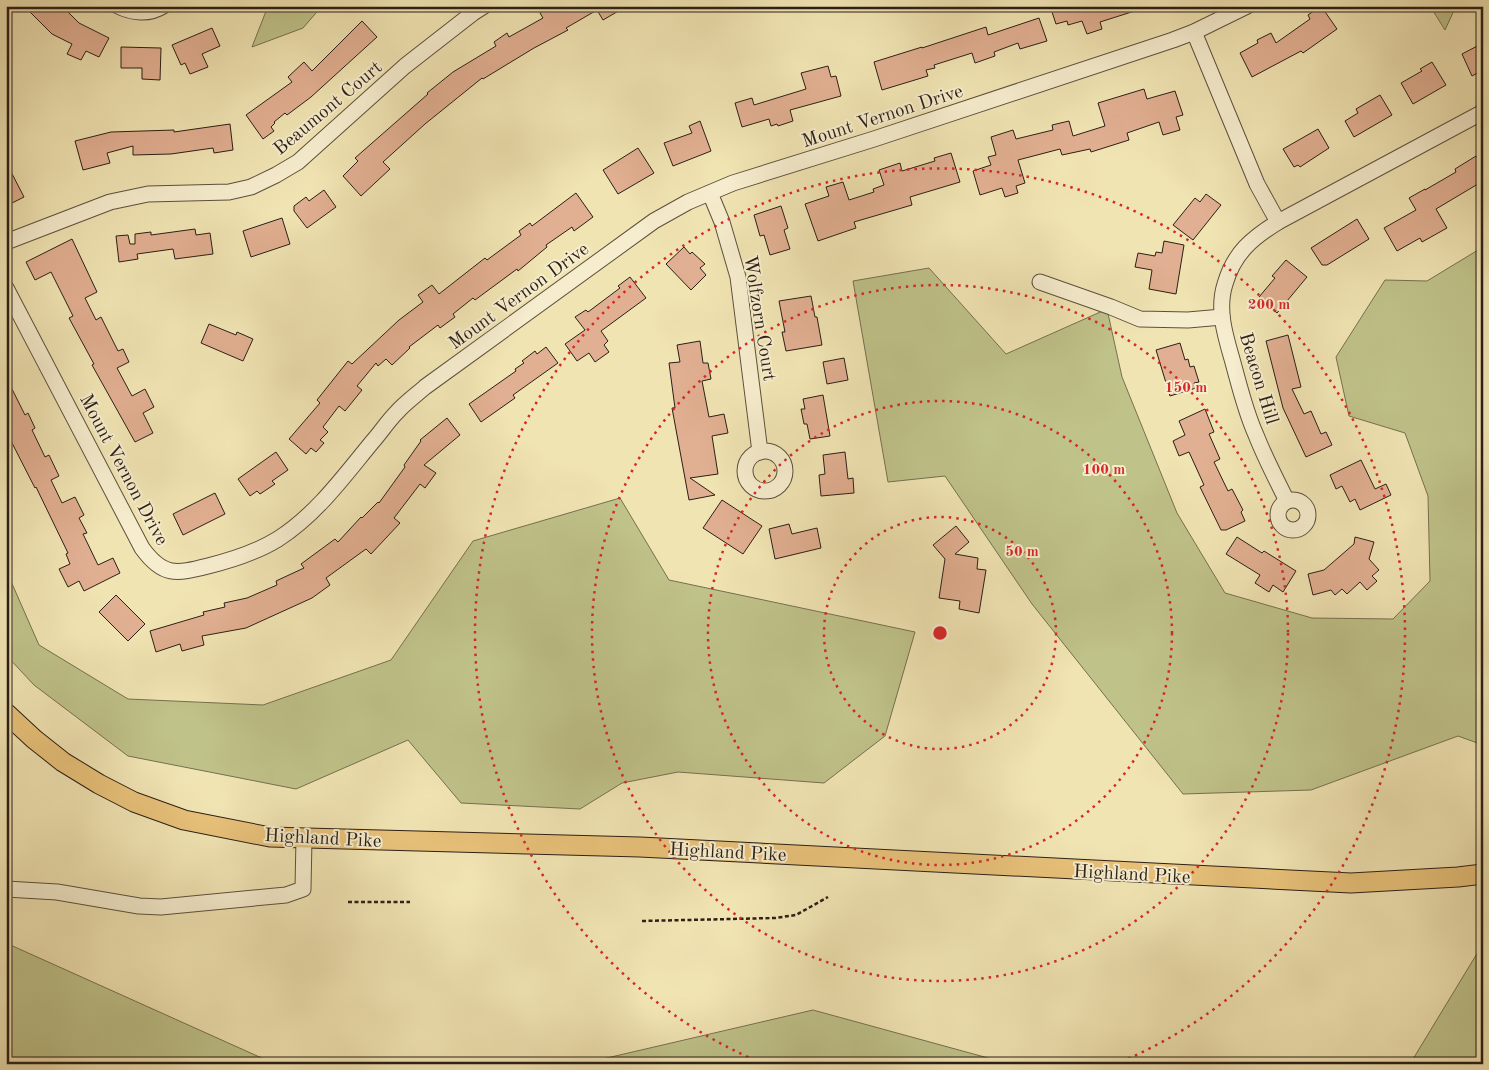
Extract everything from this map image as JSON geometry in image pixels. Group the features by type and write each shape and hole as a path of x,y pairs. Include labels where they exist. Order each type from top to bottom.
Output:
{"main road":[{"name":"Highland Pike","path":"6,713 63,762 134,802 184,820 270,837 640,847 1351,883 1483,874"}],"street":[{"path":"118,6 137,12 150,12 163,6"},
{"name":"Beaumont Court","path":"6,242 110,202 148,194 229,192 251,187 276,175 298,162 405,66 484,6"},
{"name":"Mount Vernon Drive","path":"6,288 142,548 159,567 172,572 191,570 253,552 278,539 304,519 331,493 396,412 425,387 654,221 688,202 734,183 902,130 1194,32 1247,6"},
{"path":"1194,32 1257,184 1278,222"},
{"name":"Beacon Hill","path":"1287,501 1255,434 1239,384 1222,317 1224,285 1231,268 1245,246 1254,237 1278,222 1483,112"},
{"name":"Wolfzorn Court","path":"710,193 722,222 738,277 760,452"},
{"path":"1040,282 1104,304 1140,320 1188,320 1222,317"},
{"path":"6,889 57,892 139,906 161,907 286,895 303,889 304,838"}],"path":[{"path":"642,921 796,916 828,898"},
{"path":"348,902 410,902"}],"green space":[{"path":"268,6 322,6 303,28 252,47"},
{"path":"1430,6 1456,6 1445,30"},
{"path":"1483,247 1483,745 1458,736 1311,790 1183,794 1032,604 945,476 888,482 853,281 929,268 1006,354 1107,309 1122,377 1177,513 1225,593 1312,618 1393,619 1430,581 1428,496 1405,433 1349,416 1336,357 1385,280 1427,281"},
{"path":"620,498 669,580 915,632 885,736 824,783 678,772 622,783 580,809 461,803 408,740 296,789 128,756 34,685 6,655 6,570 39,645 128,699 263,705 391,660 473,541"},
{"path":"6,943 275,1064 6,1064"},
{"path":"1481,947 1483,947 1483,1064 1410,1064"},
{"path":"813,1010 1010,1064 581,1064"}],"building":[{"path":"24,6 62,6 79,23 109,38 99,57 86,51 81,60 67,54 72,44 52,34"},
{"path":"551,6 627,6 603,20 597,10 566,28 568,30 482,78 425,124 383,162 390,169 361,196 343,176 358,161 355,158 453,72 496,46 494,42 507,33 509,37 543,18 540,13"},
{"path":"1050,6 1141,6 1141,9 1100,22 1102,29 1087,34 1082,21 1068,25 1067,21 1056,24"},
{"path":"1321,6 1337,29 1303,53 1301,51 1252,77 1240,53 1258,43 1257,40 1271,33 1276,43 1310,19 1308,15"},
{"path":"1039,18 1047,41 1020,49 1018,43 994,52 995,56 975,63 972,53 934,65 935,68 926,70 928,76 882,90 874,62 986,27 988,35"},
{"path":"362,21 377,37 311,97 274,122 271,127 274,131 263,139 246,115 292,82 288,77 304,62 312,71"},
{"path":"212,28 220,46 202,54 208,67 190,74 185,63 181,65 172,45"},
{"path":"1483,43 1483,70 1472,76 1462,54"},
{"path":"121,47 161,48 160,80 142,79 142,68 121,68"},
{"path":"1432,62 1446,85 1413,104 1401,83 1422,71 1420,69"},
{"path":"828,66 831,77 836,76 841,96 790,110 793,121 778,126 777,124 771,126 769,119 742,127 735,103 752,98 754,105 806,89 801,73"},
{"path":"1144,89 1147,99 1175,91 1183,115 1176,117 1180,130 1163,135 1159,122 1127,133 1129,140 1091,152 1090,149 1062,155 1060,149 1018,160 1025,183 1016,186 1018,193 1005,197 1002,188 980,195 973,171 991,165 988,157 996,155 991,137 1013,130 1016,139 1053,130 1052,125 1069,121 1073,136 1105,126 1098,103"},
{"path":"1380,95 1392,115 1354,137 1345,121 1358,113 1356,109"},
{"path":"700,121 711,151 673,166 664,143 692,133 689,126"},
{"path":"230,124 233,150 214,153 213,148 171,154 133,155 133,146 107,153 110,163 83,170 75,141 111,132 174,130 174,132"},
{"path":"1318,129 1329,148 1300,167 1298,165 1294,167 1283,149"},
{"path":"638,148 654,173 618,194 603,170"},
{"path":"951,153 960,182 910,197 912,205 854,222 856,228 818,241 805,204 829,196 826,187 843,182 849,200 874,192 873,189 884,185 879,170 900,163 902,171 935,161 934,158"},
{"path":"1476,156 1483,168 1483,181 1436,209 1447,228 1422,242 1420,238 1397,251 1384,228 1416,210 1409,198 1456,172 1455,169"},
{"path":"6,162 24,197 6,206"},
{"path":"324,190 336,207 307,228 294,211 294,206 306,197 309,201"},
{"path":"576,193 593,217 574,231 572,227 546,245 547,247 518,271 517,269 475,300 473,298 453,314 455,317 440,328 438,325 409,347 392,365 386,359 378,366 376,363 357,386 362,390 345,411 339,406 323,427 328,432 320,440 324,443 316,452 311,448 306,454 289,439 320,403 317,400 348,361 352,364 399,320 423,302 418,295 432,285 439,294 485,258 487,260 521,235 519,231 530,223 532,226"},
{"path":"1206,194 1221,205 1193,240 1173,225 1195,198 1200,202"},
{"path":"781,206 788,228 784,230 790,249 770,255 764,235 760,236 754,215"},
{"path":"282,218 290,244 251,257 243,231"},
{"path":"1357,219 1369,239 1327,265 1322,265 1311,248"},
{"path":"195,229 196,235 210,233 213,254 175,259 173,249 137,254 138,259 119,262 116,236 128,235 130,244 135,244 135,234 151,232 151,235"},
{"path":"72,239 97,292 85,298 96,320 101,317 118,351 123,349 129,362 117,368 132,396 145,389 154,407 143,413 153,433 135,442 92,365 94,364 69,318 73,316 51,272 35,280 26,262"},
{"path":"1164,241 1184,245 1176,294 1149,289 1152,270 1135,267 1138,253 1155,256 1156,252 1162,253"},
{"path":"684,247 690,254 692,252 705,264 700,268 706,275 691,290 666,264"},
{"path":"1286,260 1307,277 1277,313 1259,297 1275,278 1272,276"},
{"path":"630,277 646,298 601,331 608,341 604,345 609,352 595,362 589,353 577,361 565,344 585,330 575,317 586,310 588,312 620,288 618,286"},
{"path":"811,296 822,345 786,351 782,332 785,332 779,301"},
{"path":"209,324 236,335 237,332 253,339 243,361 201,343"},
{"path":"1288,335 1301,387 1292,389 1304,414 1311,411 1321,434 1326,432 1332,445 1306,457 1283,408 1266,341"},
{"path":"700,341 703,363 708,363 711,379 702,381 709,417 724,414 728,433 712,436 718,474 690,478 715,495 689,500 672,408 675,408 669,363 680,362 677,345"},
{"path":"1180,343 1185,360 1188,359 1190,367 1194,366 1199,382 1194,383 1196,388 1170,396 1156,350"},
{"path":"546,347 558,363 513,395 515,398 481,422 469,404 516,371 515,369 524,363 522,361 535,351 537,354"},
{"path":"844,358 848,380 827,384 823,362"},
{"path":"6,377 25,415 28,413 35,428 32,430 45,457 49,455 59,476 51,480 62,503 75,497 84,515 79,518 87,533 83,534 98,565 113,558 120,573 84,591 79,581 68,587 59,569 70,564 66,554 68,553 11,441 6,443"},
{"path":"823,395 830,436 810,439 801,409 805,409 803,399"},
{"path":"1205,409 1214,432 1209,434 1220,459 1214,462 1228,491 1232,489 1243,510 1241,512 1245,521 1226,530 1221,530 1200,487 1204,485 1189,452 1179,456 1173,441 1185,435 1179,421"},
{"path":"447,418 460,435 424,465 436,473 425,488 420,484 394,518 400,523 371,554 366,549 326,578 330,585 312,598 246,628 202,636 204,645 182,651 180,644 156,652 150,631 204,615 203,612 225,607 224,603 247,598 277,585 276,581 304,568 301,564 335,539 338,542 361,517 379,503 405,467 404,465 420,440"},
{"path":"276,452 288,470 272,481 275,484 260,494 257,491 250,496 238,479"},
{"path":"845,452 848,479 853,478 854,493 821,496 819,475 825,474 823,455"},
{"path":"1361,460 1375,489 1386,484 1391,495 1360,510 1355,499 1350,502 1342,486 1336,489 1330,475"},
{"path":"215,493 225,514 183,535 173,514"},
{"path":"722,500 762,526 743,554 703,528"},
{"path":"789,524 792,534 817,528 821,548 775,559 769,529"},
{"path":"956,526 969,542 955,554 978,558 977,569 986,570 979,613 959,609 960,601 939,598 945,559 933,545"},
{"path":"1237,537 1296,571 1283,592 1273,585 1269,592 1255,583 1260,575 1226,554"},
{"path":"1355,537 1374,542 1369,559 1379,570 1372,576 1377,581 1367,590 1360,582 1347,594 1342,589 1335,595 1331,590 1313,595 1308,574 1324,570 1354,544"},
{"path":"116,595 145,624 128,641 99,612"}]}
